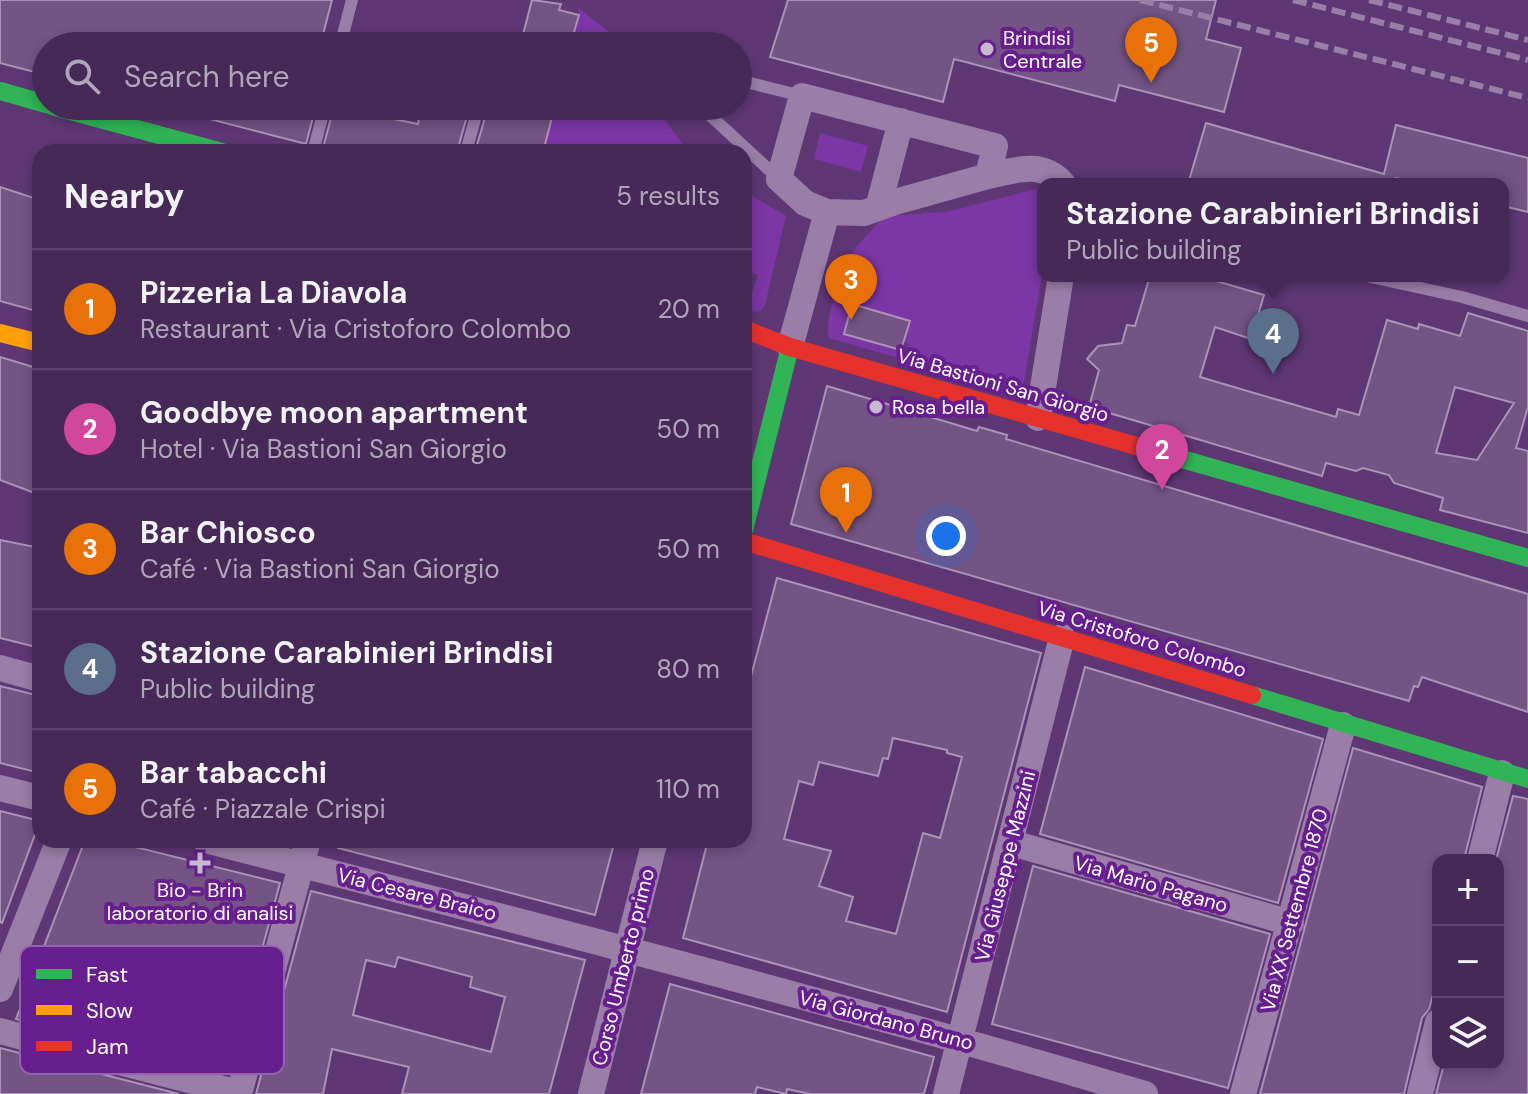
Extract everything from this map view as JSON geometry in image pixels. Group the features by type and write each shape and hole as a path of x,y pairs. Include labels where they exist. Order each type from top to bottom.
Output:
{"street":[{"path":"0,91 32,100"},
{"path":"988,176 995,146 802,96 779,179 805,203 827,212 864,213 988,176 1027,168 1041,169 1057,178"},
{"path":"104,120 192,144"},
{"path":"878,208 901,121"},
{"path":"752,498 827,212"},
{"path":"1038,418 1060,282"},
{"name":"Via Bastioni San Giorgio","path":"752,332 790,347 1528,558"},
{"path":"0,333 32,341"},
{"name":"Via Cristoforo Colombo","path":"752,543 1528,779"},
{"name":"Via Giuseppe Mazzini","path":"946,1094 1062,637"},
{"path":"0,668 32,677"},
{"name":"Via XX Settembre 1870","path":"1243,1094 1343,725"},
{"path":"1482,854 1502,773"},
{"path":"0,788 32,796"},
{"name":"Via Mario Pagano","path":"1012,843 1291,923"},
{"path":"0,989 56,848"},
{"name":"Via Cesare Braico","path":"272,848 305,852 627,950"},
{"name":"Corso Umberto primo","path":"591,1094 653,848"},
{"path":"279,946 305,852"},
{"name":"Via Giordano Bruno","path":"627,950 961,1040 1145,1094"},
{"path":"0,1031 20,1036"},
{"path":"1420,1094 1432,1046"},
{"path":"166,1074 239,1093"}],"lane":[{"path":"344,32 352,0"},
{"path":"752,84 802,96"},
{"path":"315,144 321,120"},
{"path":"468,144 475,120"},
{"path":"715,120 741,144"},
{"path":"752,154 779,179"},
{"path":"1393,282 1528,316"}],"shaded area":[{"path":"578,8 610,32 574,32"},
{"path":"551,120 665,120 683,144 545,144"},
{"path":"820,133 868,146 861,172 814,159"},
{"path":"1037,189 1037,282 1041,282 1022,394 829,338 830,313 845,265 884,216 946,212","holes":["852,305 910,321 904,342 909,344 906,352 844,334"]},
{"path":"752,196 786,216 765,305 761,311 755,312 752,311 752,294 758,275 752,273"}],"building":[{"path":"0,0 332,0 324,32 32,32 32,71 0,63"},
{"path":"532,0 561,4 559,10 579,15 574,32 524,32"},
{"name":"Brindisi Centrale","path":"788,0 1216,0 1206,39 1241,48 1224,112 1119,85 1115,101 954,59 943,102 770,57"},
{"path":"213,120 312,120 306,144"},
{"path":"331,120 398,120 418,124 419,120 466,120 459,144 324,144"},
{"path":"551,120 545,144 477,144 484,121"},
{"path":"1206,123 1384,174 1396,125 1528,158 1528,212 1509,207 1509,178 1190,178"},
{"path":"0,187 32,197 32,310 0,301"},
{"path":"1148,282 1220,282 1264,295 1251,339 1215,327 1200,377 1336,417 1338,409 1359,415 1387,320 1418,329 1419,324 1460,336 1468,313 1528,331 1528,407 1516,448 1528,451 1528,533 1440,510 1443,498 1394,483 1389,475 1326,463 1322,476 1089,407 1099,370 1087,359 1098,346 1122,343 1127,325 1135,326","holes":["1455,387 1514,403 1477,460 1436,453"]},
{"path":"852,304 910,321 901,350 844,334"},
{"path":"0,357 32,367 32,492 0,480"},
{"path":"827,386 977,431 979,427 1007,435 1006,439 1528,594 1528,712 1422,677 1418,687 1414,686 1409,701 791,524"},
{"path":"0,540 32,546 32,646 0,638"},
{"path":"777,578 1041,653 947,1012 683,938 706,848 752,848 752,673","holes":["893,738 947,750 947,753 962,757 940,838 923,833 896,934 846,921 853,897 819,886 831,851 784,839 799,781 813,785 819,762 878,776 883,758 888,759"]},
{"path":"1085,667 1323,739 1278,903 1040,834"},
{"path":"0,686 32,694 32,771 0,763"},
{"path":"1353,748 1482,787 1465,854 1432,854 1432,998 1422,1018 1404,1094 1260,1094"},
{"path":"1513,796 1528,799 1528,1094 1436,1094 1442,1070 1504,1070 1504,854 1498,854"},
{"path":"0,811 32,819 32,842 0,922"},
{"path":"82,848 139,848 280,883 263,946 44,946"},
{"path":"338,848 613,848 595,915"},
{"path":"1033,866 1270,934 1228,1088 992,1024"},
{"path":"311,891 585,960 549,1094 402,1094 409,1067 332,1049 323,1094 256,1094 261,1074 284,1074 284,991","holes":["398,957 472,977 470,987 505,997 491,1052 353,1015 366,960 395,967"]},
{"path":"670,984 934,1057 924,1094 810,1094 787,1089 786,1094 757,1087 755,1094 641,1094"},
{"path":"0,1048 20,1053 20,1074 101,1074 179,1094 0,1094"}],"railway":[{"path":"1140,0 1528,98"},
{"path":"1293,0 1528,60"},
{"path":"1369,0 1528,40"}],"traffic: fast":[{"path":"0,91 32,100"},
{"path":"104,120 192,144"},
{"path":"752,498 790,347"},
{"path":"1161,453 1528,558"},
{"path":"1252,695 1528,779"}],"traffic: slow":[{"path":"0,333 32,341"}],"traffic: jam":[{"path":"752,332 790,347 1161,453"},
{"path":"752,543 1252,695"}],"place":[{"name":"Brindisi Centrale","path":"987,49"},
{"name":"Bar tabacchi","path":"1151,83"},
{"name":"Bar Chiosco","path":"851,320"},
{"name":"Stazione Carabinieri Brindisi","path":"1273,374"},
{"name":"Rosa bella","path":"876,407"},
{"name":"Goodbye moon apartment","path":"1162,490"},
{"name":"Pizzeria La Diavola","path":"846,533"},
{"name":"Bio - Brin laboratorio di analisi","path":"200,863"}]}
